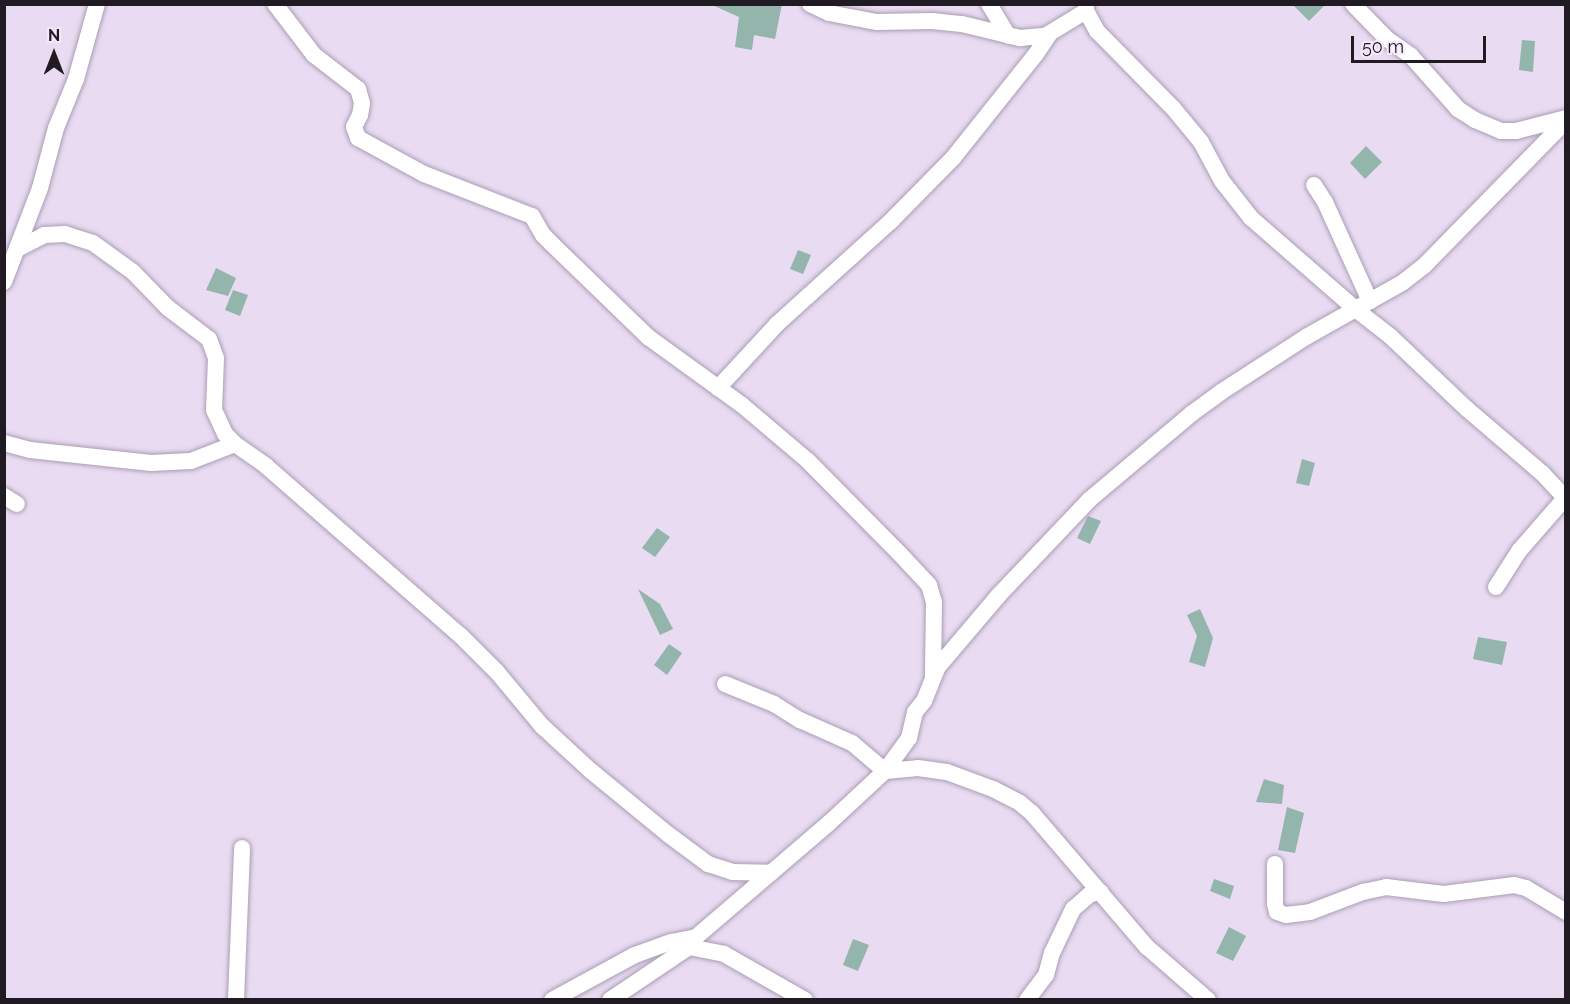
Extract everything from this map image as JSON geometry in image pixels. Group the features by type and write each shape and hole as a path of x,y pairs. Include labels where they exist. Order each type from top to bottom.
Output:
{"street":[{"path":"4,282 13,249 40,188 56,128 76,79 98,4"},
{"path":"275,4 314,55 358,89 362,103 354,127 358,138 424,174 532,216 552,244 648,337 718,388 808,461 929,585 936,621 933,678"},
{"path":"810,4 829,13 877,22 946,22 1008,36 1033,38 1050,33 1086,8 1097,31 1173,108 1201,142 1222,181 1238,204 1354,308 1390,336 1467,409 1542,473 1565,498 1519,551 1496,587"},
{"path":"989,4 1008,36"},
{"path":"1353,4 1387,39 1411,56 1458,109 1475,120 1501,131 1516,131 1566,119"},
{"path":"718,388 777,324 891,221 953,158 1036,54 1050,33"},
{"path":"610,999 692,942 885,771 909,738 915,712 924,702 937,668 998,596 1089,500 1198,408 1354,308 1402,283 1425,265 1566,119"},
{"path":"1314,185 1325,202 1370,301"},
{"path":"13,249 44,234 55,232 93,243 133,272 168,308 209,339 216,358 214,410 225,434 235,444 266,466 460,635 497,672 542,726 591,771 669,835 708,864 732,872 771,873"},
{"path":"4,443 30,450 151,463 191,461 235,444"},
{"path":"725,684 774,705 852,744 885,771 918,768 947,772 993,789 1020,803 1032,813 1147,947 1208,999"},
{"path":"236,999 242,848"},
{"path":"1275,864 1275,904 1277,912 1286,915 1310,912 1363,892 1386,887 1444,894 1514,885 1526,888 1566,912"},
{"path":"1027,999 1046,975 1052,953 1073,909 1090,894 1101,892"},
{"path":"552,999 635,955 671,942 692,942 724,954 805,999"}],"building":[{"path":"710,4 782,4 775,39 754,35 752,50 735,47 739,17"},
{"path":"1292,4 1326,4 1309,21"},
{"path":"1522,40 1535,41 1533,72 1519,70"},
{"path":"1366,146 1382,162 1365,179 1350,163"},
{"path":"798,250 811,255 803,274 790,269"},
{"path":"216,268 236,278 228,296 206,290"},
{"path":"233,290 248,295 240,316 225,310"},
{"path":"1302,459 1315,463 1309,486 1296,483"},
{"path":"1088,516 1101,521 1090,544 1077,538"},
{"path":"657,528 670,537 655,557 642,548"},
{"path":"638,589 660,604 673,629 660,635"},
{"path":"1200,609 1213,638 1205,667 1189,662 1197,636 1187,615"},
{"path":"1478,637 1507,642 1502,665 1473,659"},
{"path":"669,644 682,653 667,675 654,665"},
{"path":"1264,779 1284,785 1282,804 1256,802"},
{"path":"1287,807 1304,813 1295,853 1278,850"},
{"path":"1214,879 1234,886 1230,899 1210,891"},
{"path":"1229,927 1246,936 1233,961 1216,953"},
{"path":"853,939 869,945 858,971 843,965"}]}
